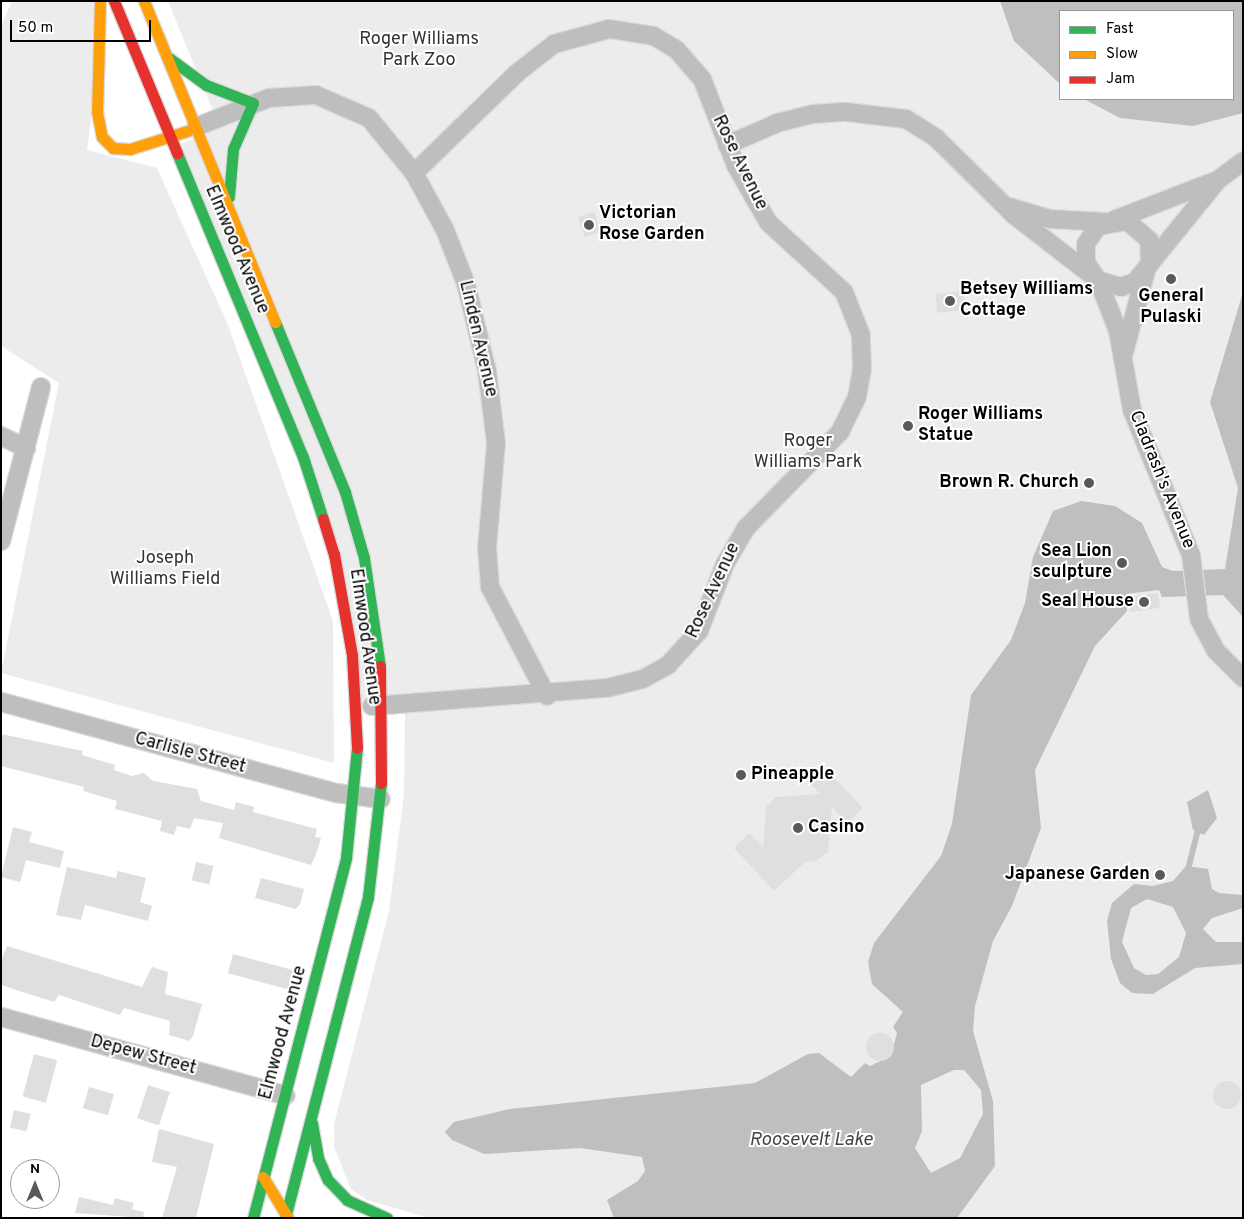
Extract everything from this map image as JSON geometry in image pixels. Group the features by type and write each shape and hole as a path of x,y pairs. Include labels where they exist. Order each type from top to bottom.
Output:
{"main road":[{"path":"100,1 97,112 102,137 121,150 196,128"},
{"name":"Elmwood Avenue","path":"114,1 325,521 348,620 356,707 355,796 339,892 253,1218"},
{"name":"Elmwood Avenue","path":"144,1 231,212 355,525 376,625 383,705 381,799 362,932 286,1217"},
{"path":"166,55 206,85 253,103 231,160 231,212"},
{"path":"312,1122 318,1158 332,1186 359,1208 387,1218"},
{"path":"263,1177 286,1217"}],"street":[{"name":"Rose Avenue","path":"356,707 547,696 632,683 681,655 699,630 725,564 746,528 769,500 825,451 848,420 857,397 863,355 851,304 835,280 768,222 727,145 702,79 687,60 649,34 609,29 577,35 539,54 414,173"},
{"name":"Linden Avenue","path":"196,128 253,103 304,94 343,103 378,127 414,173 445,230 466,284 487,371 496,443 487,547 490,587 547,696"},
{"path":"727,145 777,123 814,114 894,116 931,134 999,201 1096,278 1121,287 1148,268 1218,180 1243,161"},
{"path":"1096,278 1086,264 1086,244 1109,221 1218,180"},
{"path":"999,201 1050,219 1127,221 1145,234 1151,248 1148,268"},
{"name":"Cladrash's Avenue","path":"1123,356 1148,268"},
{"name":"Cladrash's Avenue","path":"1096,278 1123,356 1128,396 1182,527 1193,568 1195,597 1208,640 1243,678"},
{"path":"1,541 41,387"},
{"path":"1,436 26,448"},
{"name":"Carlisle Street","path":"1,702 355,796 381,799"},
{"name":"Depew Street","path":"1,1017 285,1095"}],"green space":[{"name":"Joseph Williams Field","path":"12,1 106,1 87,150 157,168 228,325 333,621 334,763 1,673 59,383 1,346 1,26"},
{"name":"Roger Williams Park","path":"168,1 1243,1 1243,1218 429,1218 367,1200 351,1189 334,1147 334,1124 389,911 404,794 405,711 361,710 337,544 177,146 219,126"}],"water":[{"path":"1000,1 1243,1 1243,113 1193,126 1120,118 1086,100 1234,100 1234,10 1059,10 1059,83 1014,41"},
{"name":"Roosevelt Lake","path":"1243,292 1243,617 1223,595 1162,597 1159,590 1126,594 1127,611 1095,646 1035,770 1041,828 1012,906 993,941 975,1006 973,1031 993,1101 995,1166 957,1218 614,1218 607,1200 638,1181 645,1171 642,1157 580,1148 484,1154 452,1140 445,1132 454,1122 510,1109 755,1083 808,1054 819,1053 851,1077 865,1063 870,1066 891,1056 897,1033 893,1027 903,1012 872,984 868,962 874,943 941,856 952,824 971,695 1011,640 1025,603 1033,557 1053,511 1081,501 1115,506 1142,523 1162,567 1173,571 1225,569 1238,488 1210,402","holes":["954,1070 964,1070 981,1090 983,1114 960,1158 931,1173 915,1148 922,1131 921,1085"]},
{"path":"1208,790 1217,818 1204,835 1193,830 1187,802"},
{"name":"Japanese Garden","path":"1186,866 1208,869 1212,889 1219,893 1243,895 1243,908 1212,918 1203,929 1216,942 1243,942 1243,964 1195,968 1153,994 1132,993 1120,983 1111,959 1107,921 1112,903 1134,884 1153,886 1173,881","holes":["1147,899 1173,907 1186,933 1179,957 1158,974 1146,975 1134,968 1122,942 1131,908"]}],"building":[{"path":"594,212 601,232 585,237 578,218"},
{"name":"Betsey Williams Cottage","path":"963,291 965,310 937,313 935,294"},
{"name":"Seal House","path":"1158,593 1160,608 1130,612 1128,597"},
{"path":"1,734 83,751 82,755 115,765 114,770 132,776 144,773 153,781 197,789 201,801 234,810 236,802 254,807 253,812 317,829 315,837 321,838 316,854 311,865 219,838 223,823 194,818 190,829 177,826 174,835 160,831 162,821 115,809 117,801 83,791 84,787 1,766"},
{"name":"Casino","path":"822,765 863,808 847,823 832,807 828,852 816,861 805,862 774,891 734,848 749,833 763,847 766,807 776,797 820,794 806,779"},
{"path":"13,827 32,832 29,842 64,851 60,868 26,860 20,882 1,877"},
{"path":"196,862 214,866 209,885 192,881"},
{"path":"67,867 116,878 118,871 146,878 140,902 152,906 148,921 85,905 81,920 56,915"},
{"path":"261,878 304,889 300,904 296,909 255,898"},
{"path":"7,946 142,987 152,967 168,972 165,994 202,1004 193,1036 189,1041 169,1035 170,1021 124,1008 120,1015 59,995 54,1002 1,985 1,960"},
{"path":"233,954 294,970 289,990 228,973"},
{"path":"880,1033 890,1037 894,1047 890,1057 880,1061 870,1057 866,1047 870,1037"},
{"path":"34,1054 57,1060 46,1103 23,1097"},
{"path":"1227,1081 1237,1085 1241,1095 1237,1105 1227,1109 1217,1105 1213,1095 1217,1085"},
{"path":"148,1085 170,1092 159,1125 137,1118"},
{"path":"89,1087 114,1094 108,1115 83,1108"},
{"path":"14,1110 31,1114 27,1131 10,1128"},
{"path":"159,1129 214,1144 196,1218 162,1218 177,1167 152,1162"},
{"path":"79,1197 113,1205 115,1198 134,1203 132,1209 144,1212 143,1218 75,1213"}],"waterway":[{"path":"1189,866 1197,833"}],"traffic: fast":[{"path":"169,58 206,85 253,103 233,149 229,197"},
{"path":"177,153 303,457 323,519"},
{"path":"275,322 345,492 364,558 380,666"},
{"path":"253,1218 346,858 357,748"},
{"path":"285,1218 368,897 381,783"},
{"path":"312,1123 318,1158 328,1180 347,1200 387,1218"}],"traffic: slow":[{"path":"100,1 97,112 102,137 113,148 130,149 187,131"},
{"path":"144,1 275,322"},
{"path":"263,1177 288,1218"}],"traffic: jam":[{"path":"114,1 177,153"},
{"path":"323,519 334,554 352,655 357,748"},
{"path":"380,666 381,783"}],"place":[{"name":"Victorian Rose Garden","path":"589,225"},
{"name":"General Pulaski","path":"1171,279"},
{"name":"Betsey Williams Cottage","path":"950,301"},
{"name":"Roger Williams Statue","path":"908,426"},
{"name":"Brown R. Church","path":"1089,483"},
{"name":"Sea Lion sculpture","path":"1122,563"},
{"name":"Seal House","path":"1144,602"},
{"name":"Pineapple","path":"741,775"},
{"name":"Casino","path":"798,828"},
{"name":"Japanese Garden","path":"1160,875"}],"park label":[{"name":"Roger Williams Park Zoo","path":"419,51"}]}
